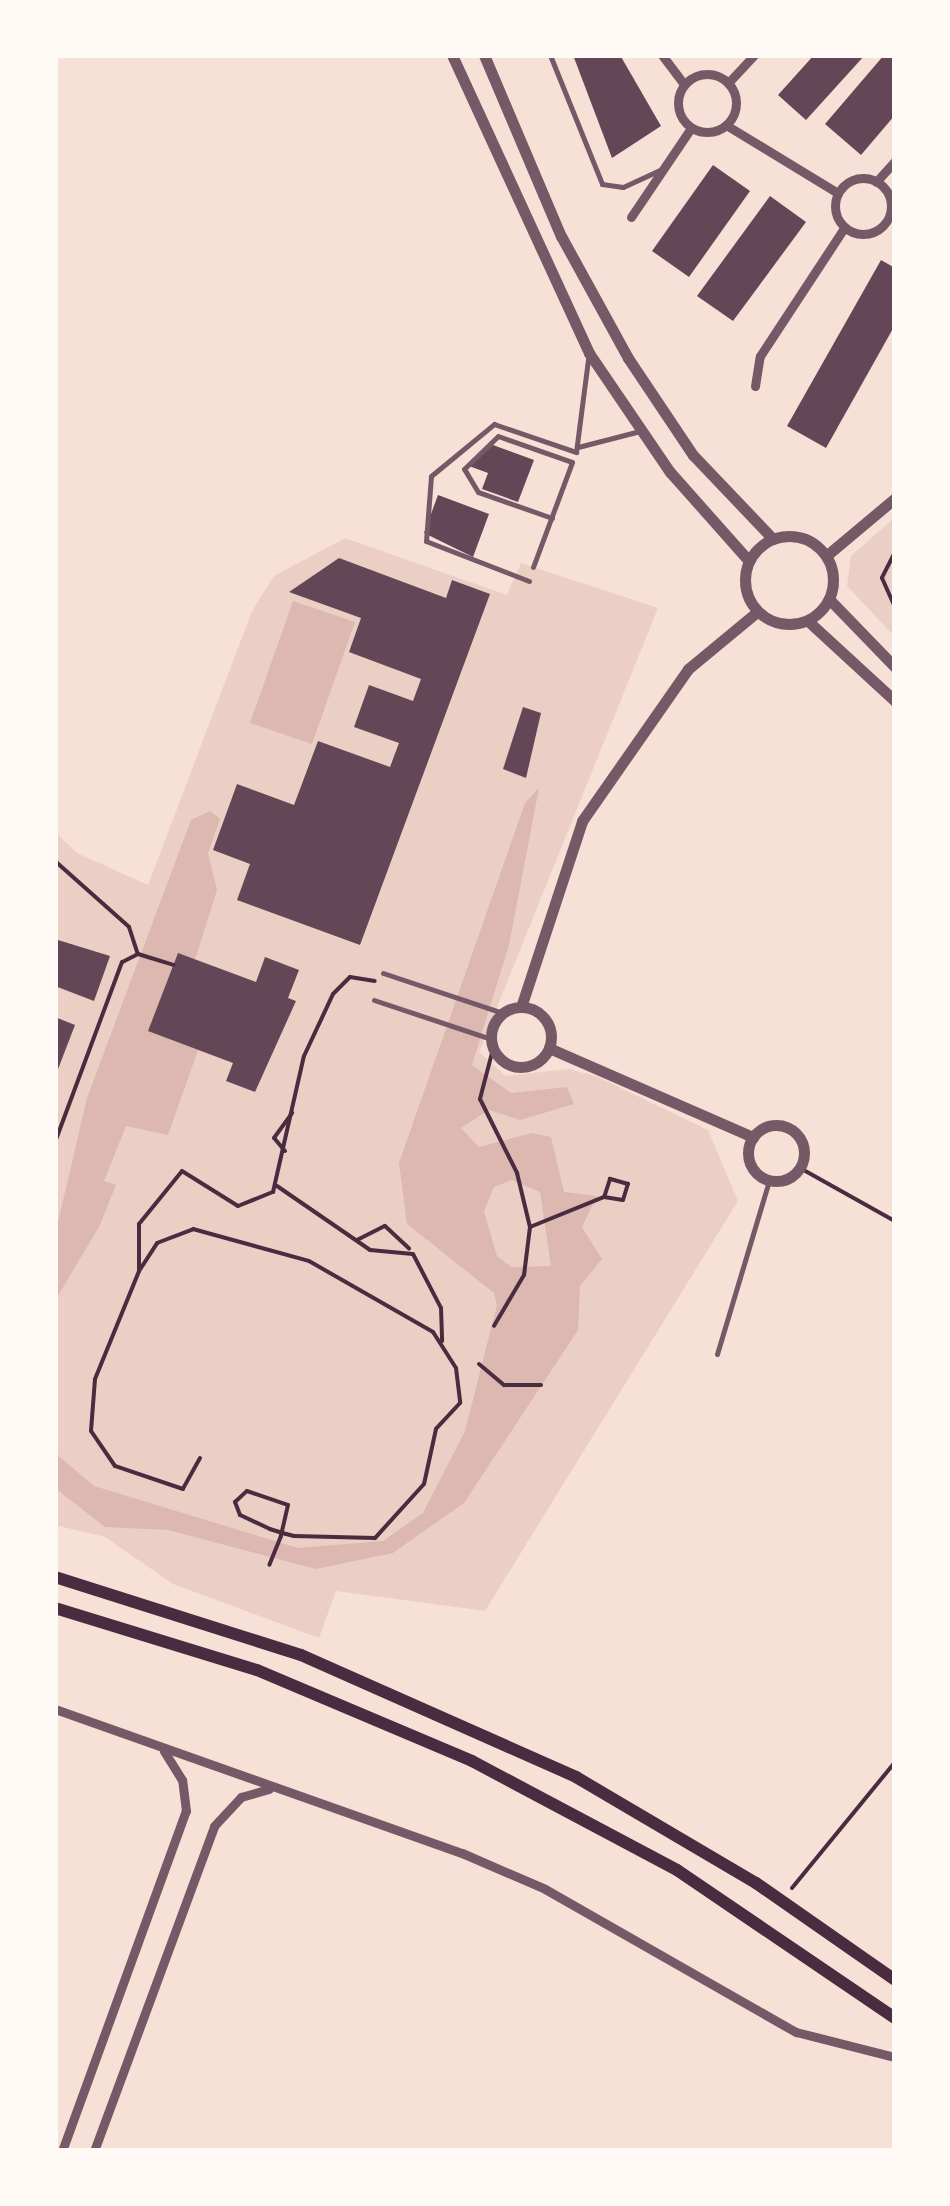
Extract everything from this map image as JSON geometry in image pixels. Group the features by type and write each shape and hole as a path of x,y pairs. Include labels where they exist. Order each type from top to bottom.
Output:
{"main road":[{"path":"55,1577 300,1655 576,1777 782,1900 895,1980"},
{"path":"55,1608 257,1670 488,1769 677,1870 895,2018"}],"street":[{"path":"452,55 589,353 640,430 749,560"},
{"path":"484,55 561,236 628,358 693,455 773,538"},
{"path":"662,55 684,84 679,111 691,128"},
{"path":"728,83 754,55"},
{"path":"684,84 706,74 728,83 736,104 726,125"},
{"path":"691,128 726,125 838,192 844,228 760,356 755,386"},
{"path":"631,217 691,128"},
{"path":"876,182 895,161"},
{"path":"838,192 860,178 876,182 889,197 892,218 869,234 844,228"},
{"path":"826,556 895,498"},
{"path":"828,599 808,621 782,624 757,612 745,586 749,560 773,538 803,538 826,556 828,599 895,667"},
{"path":"521,1006 582,821 688,669 757,612"},
{"path":"808,621 895,701"},
{"path":"521,1006 546,1020 549,1048 516,1066 490,1042 500,1012 521,1006"},
{"path":"549,1048 752,1137"},
{"path":"768,1126 796,1132 800,1168 769,1181 749,1163 752,1137 768,1126"},
{"path":"55,1708 545,1889 796,2032 895,2057"},
{"path":"62,2151 182,1826 182,1780 163,1750"},
{"path":"94,2151 214,1826 242,1797 271,1788"}],"lane":[{"path":"550,55 602,184 623,187 666,167"},
{"path":"533,567 577,450 589,353"},
{"path":"529,581 426,542 431,476 494,424 577,450 640,430"},
{"path":"552,518 478,492 464,469 498,436 572,462"},
{"path":"384,972 500,1012"},
{"path":"374,1000 490,1042"},
{"path":"716,1354 769,1181"}],"path":[{"path":"895,552 882,578 895,607"},
{"path":"55,861 129,927 138,954"},
{"path":"138,954 173,965"},
{"path":"55,1142 119,969 138,954"},
{"path":"277,1186 304,1056 332,994 350,977 380,981"},
{"path":"490,1042 484,1069 486,1116 522,1186 532,1226 526,1264 494,1326"},
{"path":"284,1152 274,1138 292,1113"},
{"path":"800,1168 895,1221"},
{"path":"139,1271 139,1224 168,1179 182,1171 238,1206 277,1186"},
{"path":"532,1226 603,1197 623,1200 628,1184 610,1180 603,1197"},
{"path":"277,1186 377,1254 413,1254"},
{"path":"270,1564 281,1536 288,1505 280,1499 247,1491 235,1502 240,1516 270,1529 294,1536 374,1538 409,1510 436,1429 460,1403 442,1343 445,1319 413,1254 386,1226 357,1240"},
{"path":"200,1458 183,1489 115,1466 91,1432 95,1379 139,1271 173,1231 214,1232 354,1281 442,1343"},
{"path":"481,1365 504,1385 539,1385"},
{"path":"782,1900 895,1762"}],"shaded area":[{"path":"895,517 895,637 847,586 851,556"},
{"path":"345,538 507,595 521,563 658,608 479,1052 506,1076 569,1069 598,1077 708,1130 738,1201 485,1611 336,1591 319,1638 173,1584 105,1537 55,1525 55,832 77,853 148,885 252,611 274,576"},
{"path":"293,601 355,622 312,744 250,723"},
{"path":"539,788 509,945 472,1065 511,1093 567,1087 574,1104 520,1120 489,1110 461,1128 479,1147 532,1133 551,1137 564,1192 597,1196 582,1227 602,1259 580,1286 578,1330 464,1503 393,1553 316,1569 168,1530 105,1527 55,1488 55,1453 94,1486 298,1548 383,1541 423,1513 465,1431 497,1305 494,1293 407,1224 399,1163 525,803","holes":["512,1180 540,1192 551,1266 511,1267 497,1256 484,1211 494,1187"]},
{"path":"210,811 220,819 208,853 217,890 195,960 178,954 149,1031 198,1050 168,1135 126,1126 104,1181 116,1185 100,1225 55,1301 55,1235 87,1098 191,820"}],"building":[{"path":"573,55 620,55 661,126 612,158"},
{"path":"814,55 865,55 806,120 778,95"},
{"path":"884,55 895,55 895,115 861,155 825,124"},
{"path":"713,165 750,191 689,277 652,251"},
{"path":"770,196 806,222 733,321 697,296"},
{"path":"881,260 895,268 895,325 826,448 787,426"},
{"path":"493,445 534,460 518,502 482,489 488,473 469,466"},
{"path":"438,495 489,514 473,557 424,533"},
{"path":"339,558 446,598 452,580 490,594 360,945 237,900 250,864 213,850 237,784 294,805 318,741 390,767 399,743 354,727 369,685 413,701 421,679 349,652 361,618 289,592"},
{"path":"523,707 541,713 526,778 503,769"},
{"path":"58,940 110,956 94,1001 55,986"},
{"path":"178,953 256,982 265,957 299,970 288,998 296,1001 255,1092 226,1081 233,1063 148,1031"},
{"path":"55,1017 75,1025 55,1077"}]}
